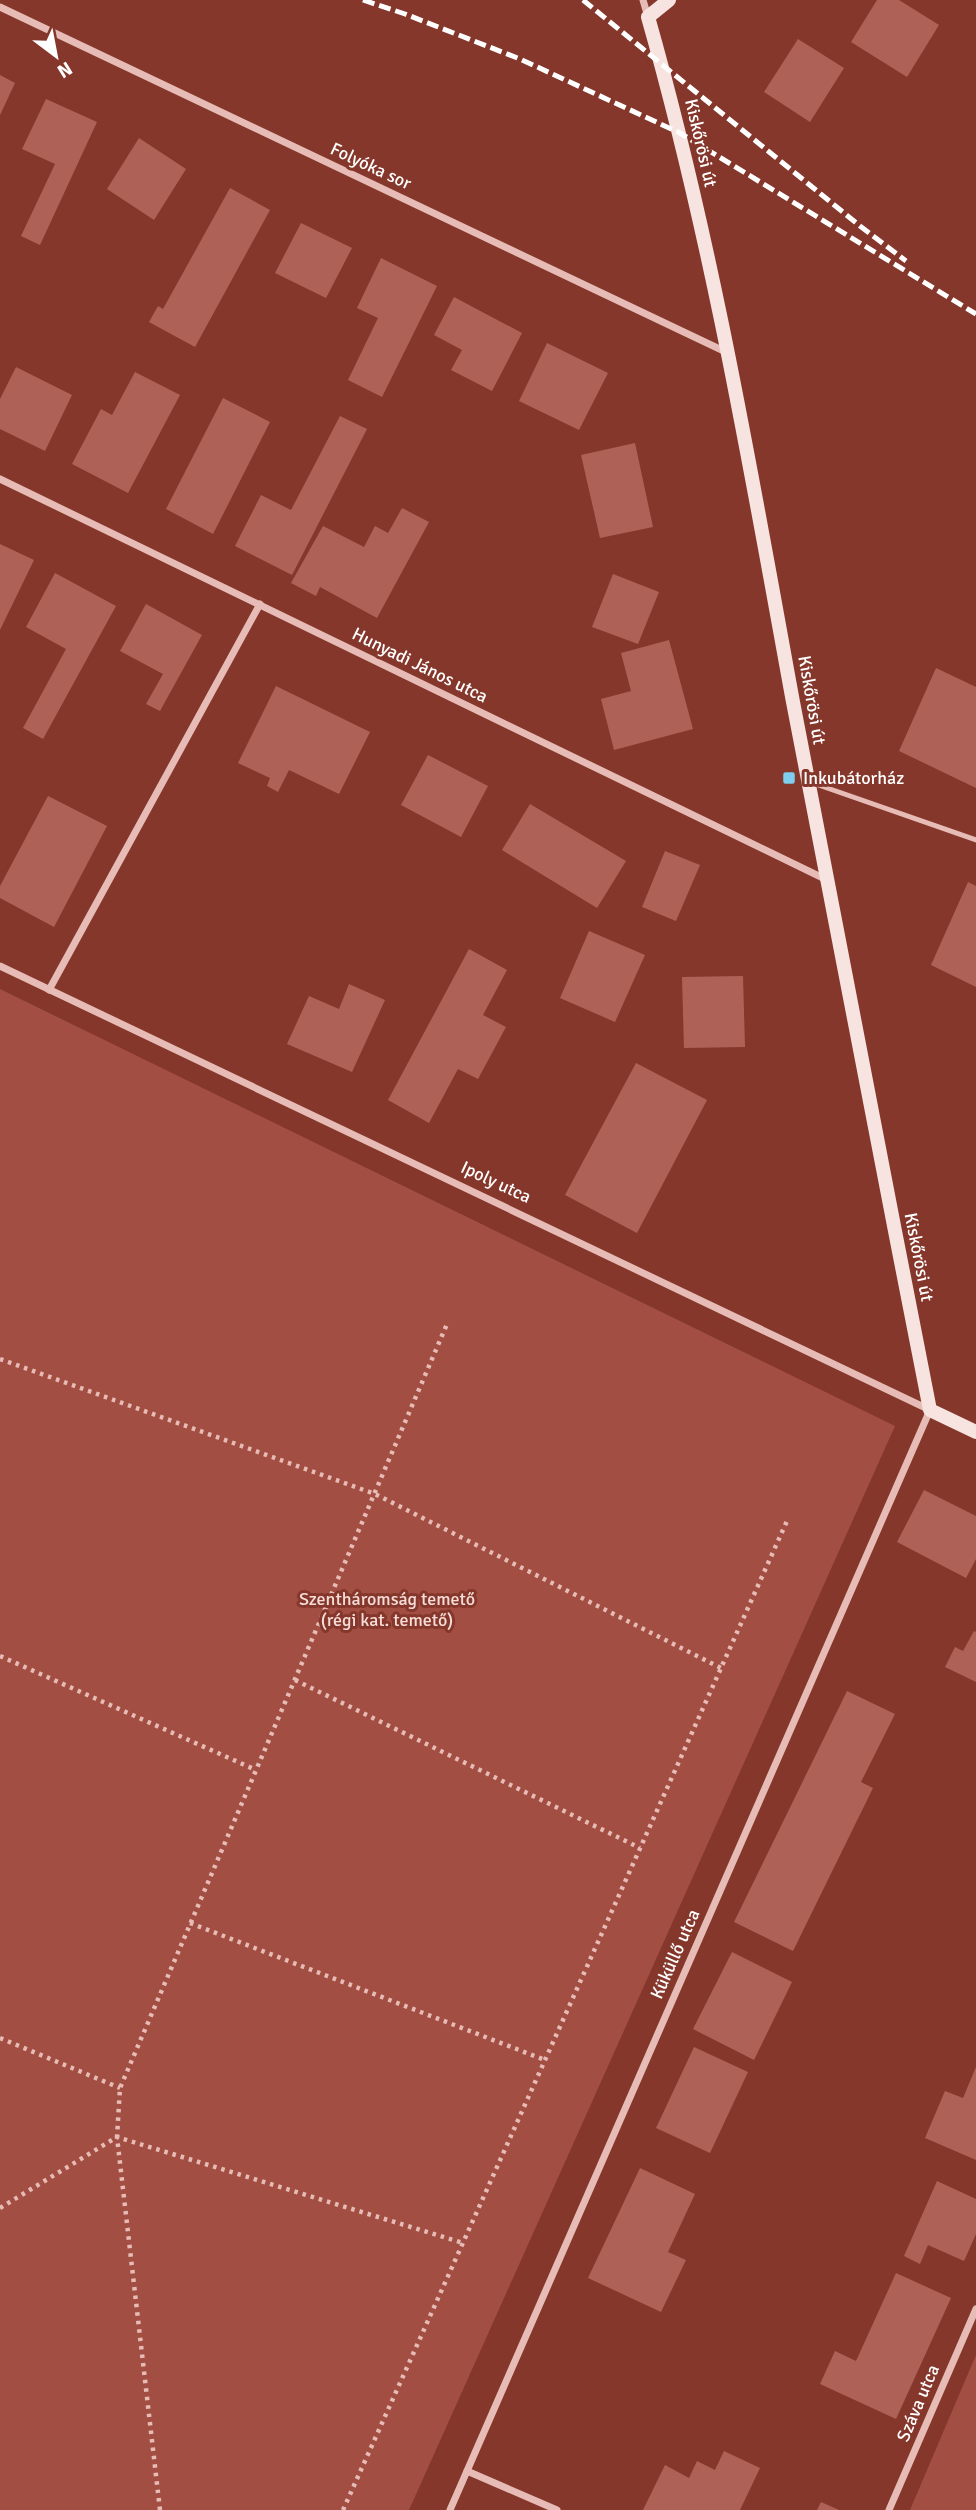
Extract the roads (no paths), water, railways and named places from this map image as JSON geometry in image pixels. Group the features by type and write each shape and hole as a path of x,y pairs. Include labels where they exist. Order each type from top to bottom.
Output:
{"street":[{"name":"Kiskőrösi út","path":"643,0 680,133 729,354 826,879 930,1410"},
{"path":"648,17 669,0"},
{"name":"Folyóka sor","path":"0,6 729,354"},
{"name":"Hunyadi János utca","path":"0,479 826,879"},
{"path":"48,990 260,604"},
{"name":"Ipoly utca","path":"0,967 976,1432"},
{"name":"Küküllő utca","path":"450,2510 930,1410"},
{"name":"Száva utca","path":"889,2510 976,2309"},
{"path":"467,2471 557,2510"}],"lane":[{"path":"808,781 976,840"}],"railway":[{"path":"363,0 520,59 680,133 976,314"},
{"path":"583,0 906,261"}],"place":[{"name":"Inkubátorház","path":"789,778"}],"park label":[{"name":"Szentháromság temető (régi kat. temető)","path":"387,1609"}]}
